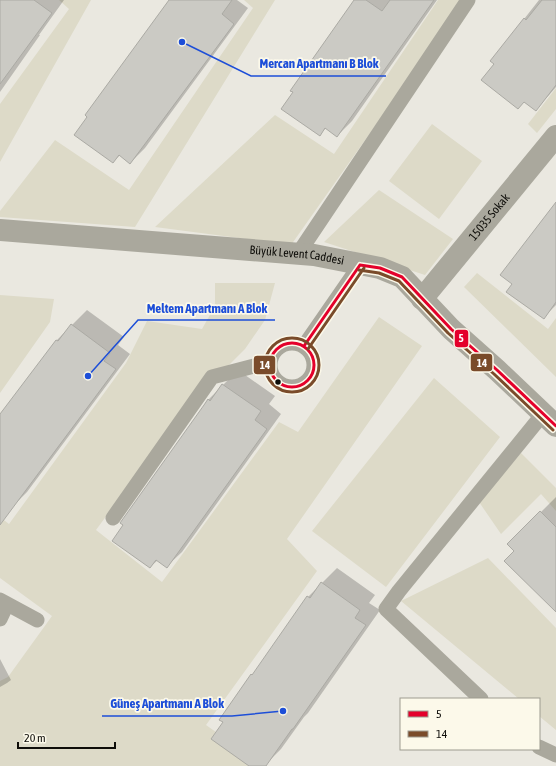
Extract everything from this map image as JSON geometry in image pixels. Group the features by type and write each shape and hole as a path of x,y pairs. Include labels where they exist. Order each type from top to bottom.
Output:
{"street":[{"name":"15035 Sokak","path":"422,299 556,136"},
{"name":"Büyük Levent Caddesi","path":"0,230 314,255 380,268 402,278 451,329 550,420"}],"lane":[{"path":"298,254 468,0"},
{"path":"304,346 360,264"},
{"path":"290,342 297,343 310,351 314,364 313,372 305,383 291,387 284,386 273,376 270,370 270,362 276,349 282,344 290,342"},
{"path":"113,518 212,378 270,362"},
{"path":"480,698 386,609 398,591 550,420"},
{"path":"0,619 3,602 37,620"},
{"path":"540,747 556,755"}],"shaded area":[{"path":"59,0 91,0 0,162 0,104 69,9"},
{"path":"244,0 275,0 135,227 0,217 0,211 55,140 129,190 253,8"},
{"path":"438,0 464,0 291,245 155,227 275,115 334,154"},
{"path":"556,88 556,109 537,133 528,124"},
{"path":"432,124 482,161 439,219 389,181"},
{"path":"379,190 453,239 425,275 324,242"},
{"path":"477,273 548,329 556,318 556,377 464,287"},
{"path":"215,283 275,283 265,320 245,349 222,372 210,375 96,530 162,582 279,422 298,432 379,317 422,346 287,539 317,571 206,725 261,764 250,766 0,766 0,681 8,677 52,616 0,578 0,517 9,524 126,363 147,321 202,329 215,306"},
{"path":"0,295 54,299 50,322 0,393"},
{"path":"434,378 500,437 386,587 312,531"},
{"path":"521,453 556,488 556,511 541,494 501,534 479,502"},
{"path":"488,558 556,628 556,730 540,717 540,698 518,698 401,601"}],"building":[{"path":"0,0 34,0 52,13 0,84"},
{"path":"169,0 232,0 222,14 234,24 130,164 119,155 113,163 74,135 87,117 85,115"},
{"path":"354,0 366,0 382,11 390,0 434,0 337,137 325,128 320,136 281,109 293,92 290,91"},
{"path":"542,0 556,0 556,85 536,111 524,102 518,109 481,80 494,64 490,61 524,18 526,20"},
{"path":"556,202 556,302 544,319 506,292 512,284 500,275"},
{"path":"71,324 110,353 104,361 116,369 0,525 0,414 56,340 58,341"},
{"path":"222,384 261,411 255,420 267,429 167,568 156,560 150,568 112,541 123,525 120,523 208,399 210,401"},
{"path":"540,511 556,527 556,612 504,561 514,551 507,544"},
{"path":"321,582 360,610 355,618 366,625 266,766 249,766 211,739 223,722 219,720 251,674 252,675 307,596 310,598"}],"transit line":[{"name":"5","path":"360,265 380,268 402,277 451,329 556,426"},
{"name":"5","path":"304,346 360,265"},
{"name":"14","path":"308,349 364,268"},
{"name":"14","path":"359,270 379,273 399,281 448,333 553,430"},
{"name":"14","path":"287,338 297,338 307,342 315,350 319,360 319,365 319,370 315,380 307,388 297,392 287,392 277,388 269,380 265,370 265,360 269,350 277,342 287,338"},
{"name":"5","path":"288,343 296,343 308,349 314,361 314,365 314,369 308,381 296,387 288,387 276,381 270,369 270,361 276,349 288,343"}],"place":[{"name":"Mercan Apartmanı B Blok","path":"182,42"},
{"name":"Meltem Apartmanı A Blok","path":"88,376"},
{"name":"Güneş Apartmanı A Blok","path":"283,711"}]}
